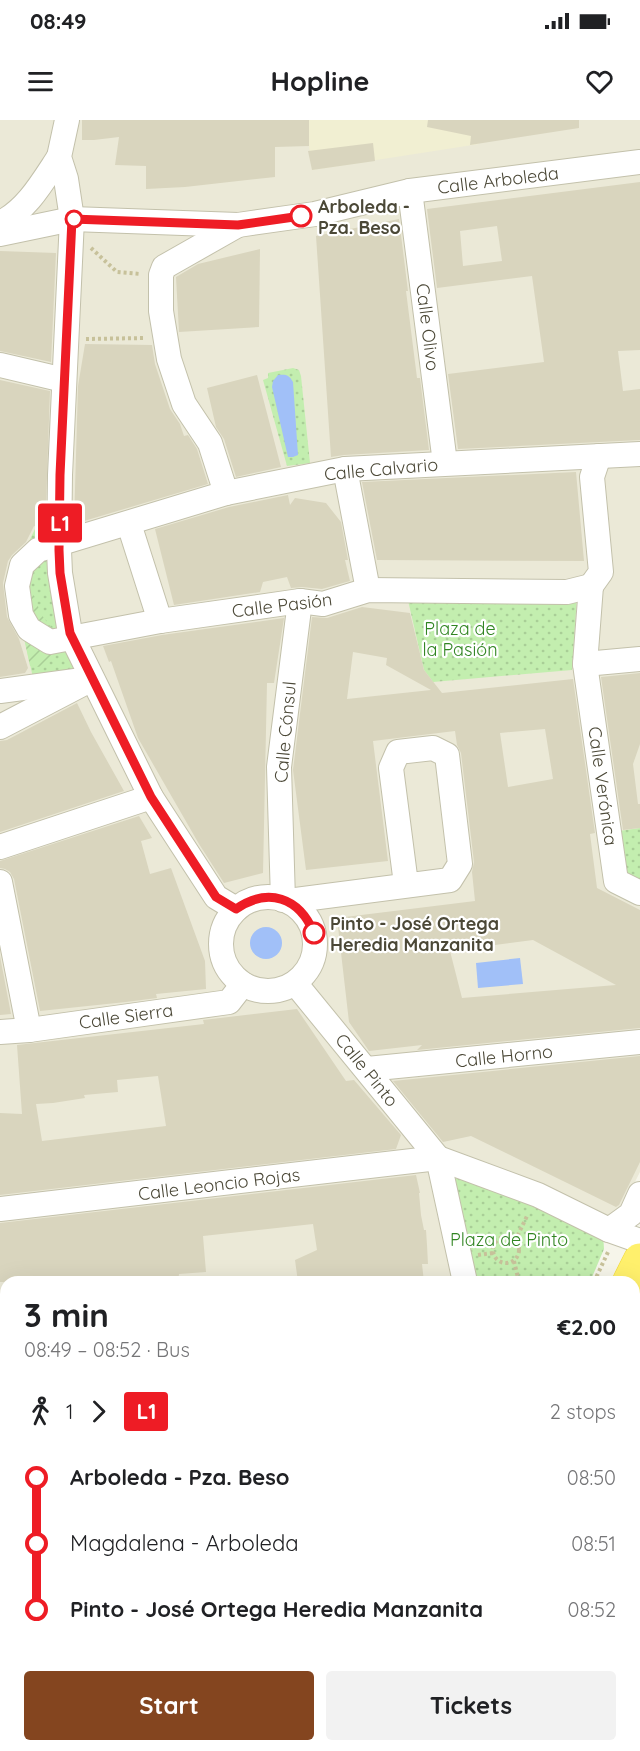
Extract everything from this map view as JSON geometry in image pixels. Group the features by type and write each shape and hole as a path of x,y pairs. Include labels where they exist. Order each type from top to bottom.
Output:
{"highway":[{"path":"620,1246 627,1276"}],"street":[{"path":"0,223 12,217 40,186 59,157 67,120"},
{"path":"59,157 66,179 72,219 60,475 59,547 60,573 71,636 151,797 216,897 236,909"},
{"name":"Calle Arboleda","path":"0,234 72,219 238,225 315,214 410,192 640,162"},
{"name":"Calle Olivo","path":"410,192 445,463"},
{"path":"226,493 210,443 184,404 168,359 161,311 161,275 164,267 238,225"},
{"path":"0,365 64,380"},
{"name":"Calle Calvario","path":"8,587 22,565 38,550 59,547 226,493 345,469 640,454"},
{"path":"599,456 592,477 601,572 591,586 585,664 640,659"},
{"path":"345,469 368,590 567,592 591,586"},
{"path":"129,524 160,621"},
{"name":"Calle Pasión","path":"8,587 29,629 50,642 71,636 160,621 300,601 322,604 368,590"},
{"name":"Calle Cónsul","path":"285,900 279,767 300,601"},
{"name":"Calle Verónica","path":"585,664 616,881 640,893"},
{"path":"0,691 92,679"},
{"path":"0,727 92,679"},
{"path":"285,900 299,909 309,920 314,933 315,947 312,961 295,983 271,991 256,990 243,984 232,975 224,963 221,949 222,934 227,921 236,909 246,902 258,898 271,897 285,900 450,880 460,864 447,755 433,748 398,752 391,768 406,884"},
{"path":"0,847 151,797"},
{"path":"0,882 28,1030"},
{"name":"Calle Pinto","path":"295,983 438,1158"},
{"name":"Calle Sierra","path":"0,1032 229,1002 243,984"},
{"name":"Calle Horno","path":"368,1070 640,1042"},
{"path":"438,1158 538,1195 620,1246 640,1241"},
{"path":"438,1158 464,1276"},
{"name":"Calle Leoncio Rojas","path":"0,1209 438,1158"},
{"path":"620,1246 640,1194"}],"path":[{"path":"89,245 117,272 161,275"},
{"path":"85,339 164,338"},
{"path":"515,1241 538,1195"},
{"path":"507,1237 515,1241 519,1249 514,1261 501,1263 494,1257 492,1249 496,1241 507,1237"},
{"path":"598,1276 620,1246"},
{"path":"514,1261 518,1276"}],"shaded area":[{"path":"0,120 640,120 640,1172 616,1219 439,1158 469,1276 0,1276"},
{"path":"281,120 477,120 479,144 312,170 309,146"}],"green space":[{"path":"293,368 299,370 301,376 310,463 287,466 263,380 268,378 268,373"},
{"path":"35,529 52,533 80,669 33,678 18,609 19,562"},
{"path":"28,590 32,591 41,614 53,630 58,643 53,654 41,667 30,666 22,629"},
{"name":"Plaza de la Pasión","path":"407,596 577,596 572,670 433,682 424,670"},
{"path":"640,828 640,880 626,876 619,831"},
{"name":"Plaza de Pinto","path":"454,1175 535,1203 603,1234 604,1249 593,1276 472,1276"}],"water":[{"path":"278,375 287,376 293,382 298,455 293,457 288,457 272,387"},
{"path":"266,927 277,932 282,943 277,954 266,959 255,954 250,943 255,932"},
{"path":"520,958 523,984 478,988 476,963"}],"building":[{"path":"82,120 309,120 309,146 275,147 275,177 146,189 146,166 115,165 119,137 82,140"},
{"path":"428,120 579,120 579,128 470,145 471,136 427,127"},
{"path":"373,143 375,161 312,170 308,151"},
{"path":"640,182 640,350 618,351 623,391 640,389 640,440 458,449 448,374 544,362 532,276 437,288 427,209","holes":["497,226 502,261 463,266 460,231"]},
{"path":"399,219 417,378 420,378 429,450 331,457 316,236"},
{"path":"260,249 259,327 179,332 176,277 198,264"},
{"path":"0,251 56,253 51,362 0,351"},
{"path":"85,344 152,345 155,364 170,409 180,424 184,436 188,435 197,449 208,484 74,524 78,386"},
{"path":"257,375 281,467 236,477 224,439 216,427 207,388"},
{"path":"0,380 50,391 45,531 34,526 26,542 8,561 3,583 7,617 19,639 28,668 25,673 0,677"},
{"path":"576,472 584,561 377,560 362,482"},
{"path":"288,495 290,505 295,498 326,503 341,522 350,581 322,589 291,588 287,577 263,582 260,592 174,605 155,529 229,507"},
{"path":"362,607 410,613 424,670 442,693 573,679 595,833 590,834 597,888 640,910 640,1028 417,1050 422,1045 369,1051 349,1022 337,918 475,901 472,872 474,862 461,753 455,731 373,741 388,861 306,870 293,770 312,617 327,618","holes":["353,652 387,658 386,665 431,690 347,699","545,729 553,779 508,787 500,733","533,940 616,985 462,998 450,951"]},
{"path":"284,618 274,683 267,683 263,873 224,883 138,738 111,661 109,662 103,646 162,635"},
{"path":"640,673 640,744 633,764 638,804 640,804 640,828 623,830 601,677"},
{"path":"77,703 124,791 0,832 0,741 7,740"},
{"path":"139,816 152,838 141,841 150,874 171,868 205,961 206,989 156,994 157,998 40,1011 14,879 10,872 0,868 0,861"},
{"path":"0,956 11,1014 0,1015"},
{"path":"297,1009 346,1081 354,1080 401,1135 396,1149 0,1195 0,1113 22,1114 17,1045 204,1024 203,1020","holes":["158,1076 166,1126 42,1141 36,1104 85,1098 84,1095 118,1092 117,1080"]},
{"path":"640,1056 640,1162 616,1207 471,1136 443,1142 393,1081"},
{"path":"416,1175 421,1215 424,1230 426,1230 428,1264 422,1264 423,1276 297,1276 295,1260 317,1250 313,1224 203,1236 206,1272 179,1274 179,1276 0,1276 0,1223"}],"bus line":[{"name":"L1","path":"301,216 238,225 72,219 60,475 59,550 60,573 72,638 151,797 216,897 236,909 258,898 271,897 288,901 309,920 314,933"}],"place":[{"name":"Arboleda - Pza. Beso","path":"301,216"},
{"name":"Pinto - José Ortega Heredia Manzanita","path":"314,933"}]}
